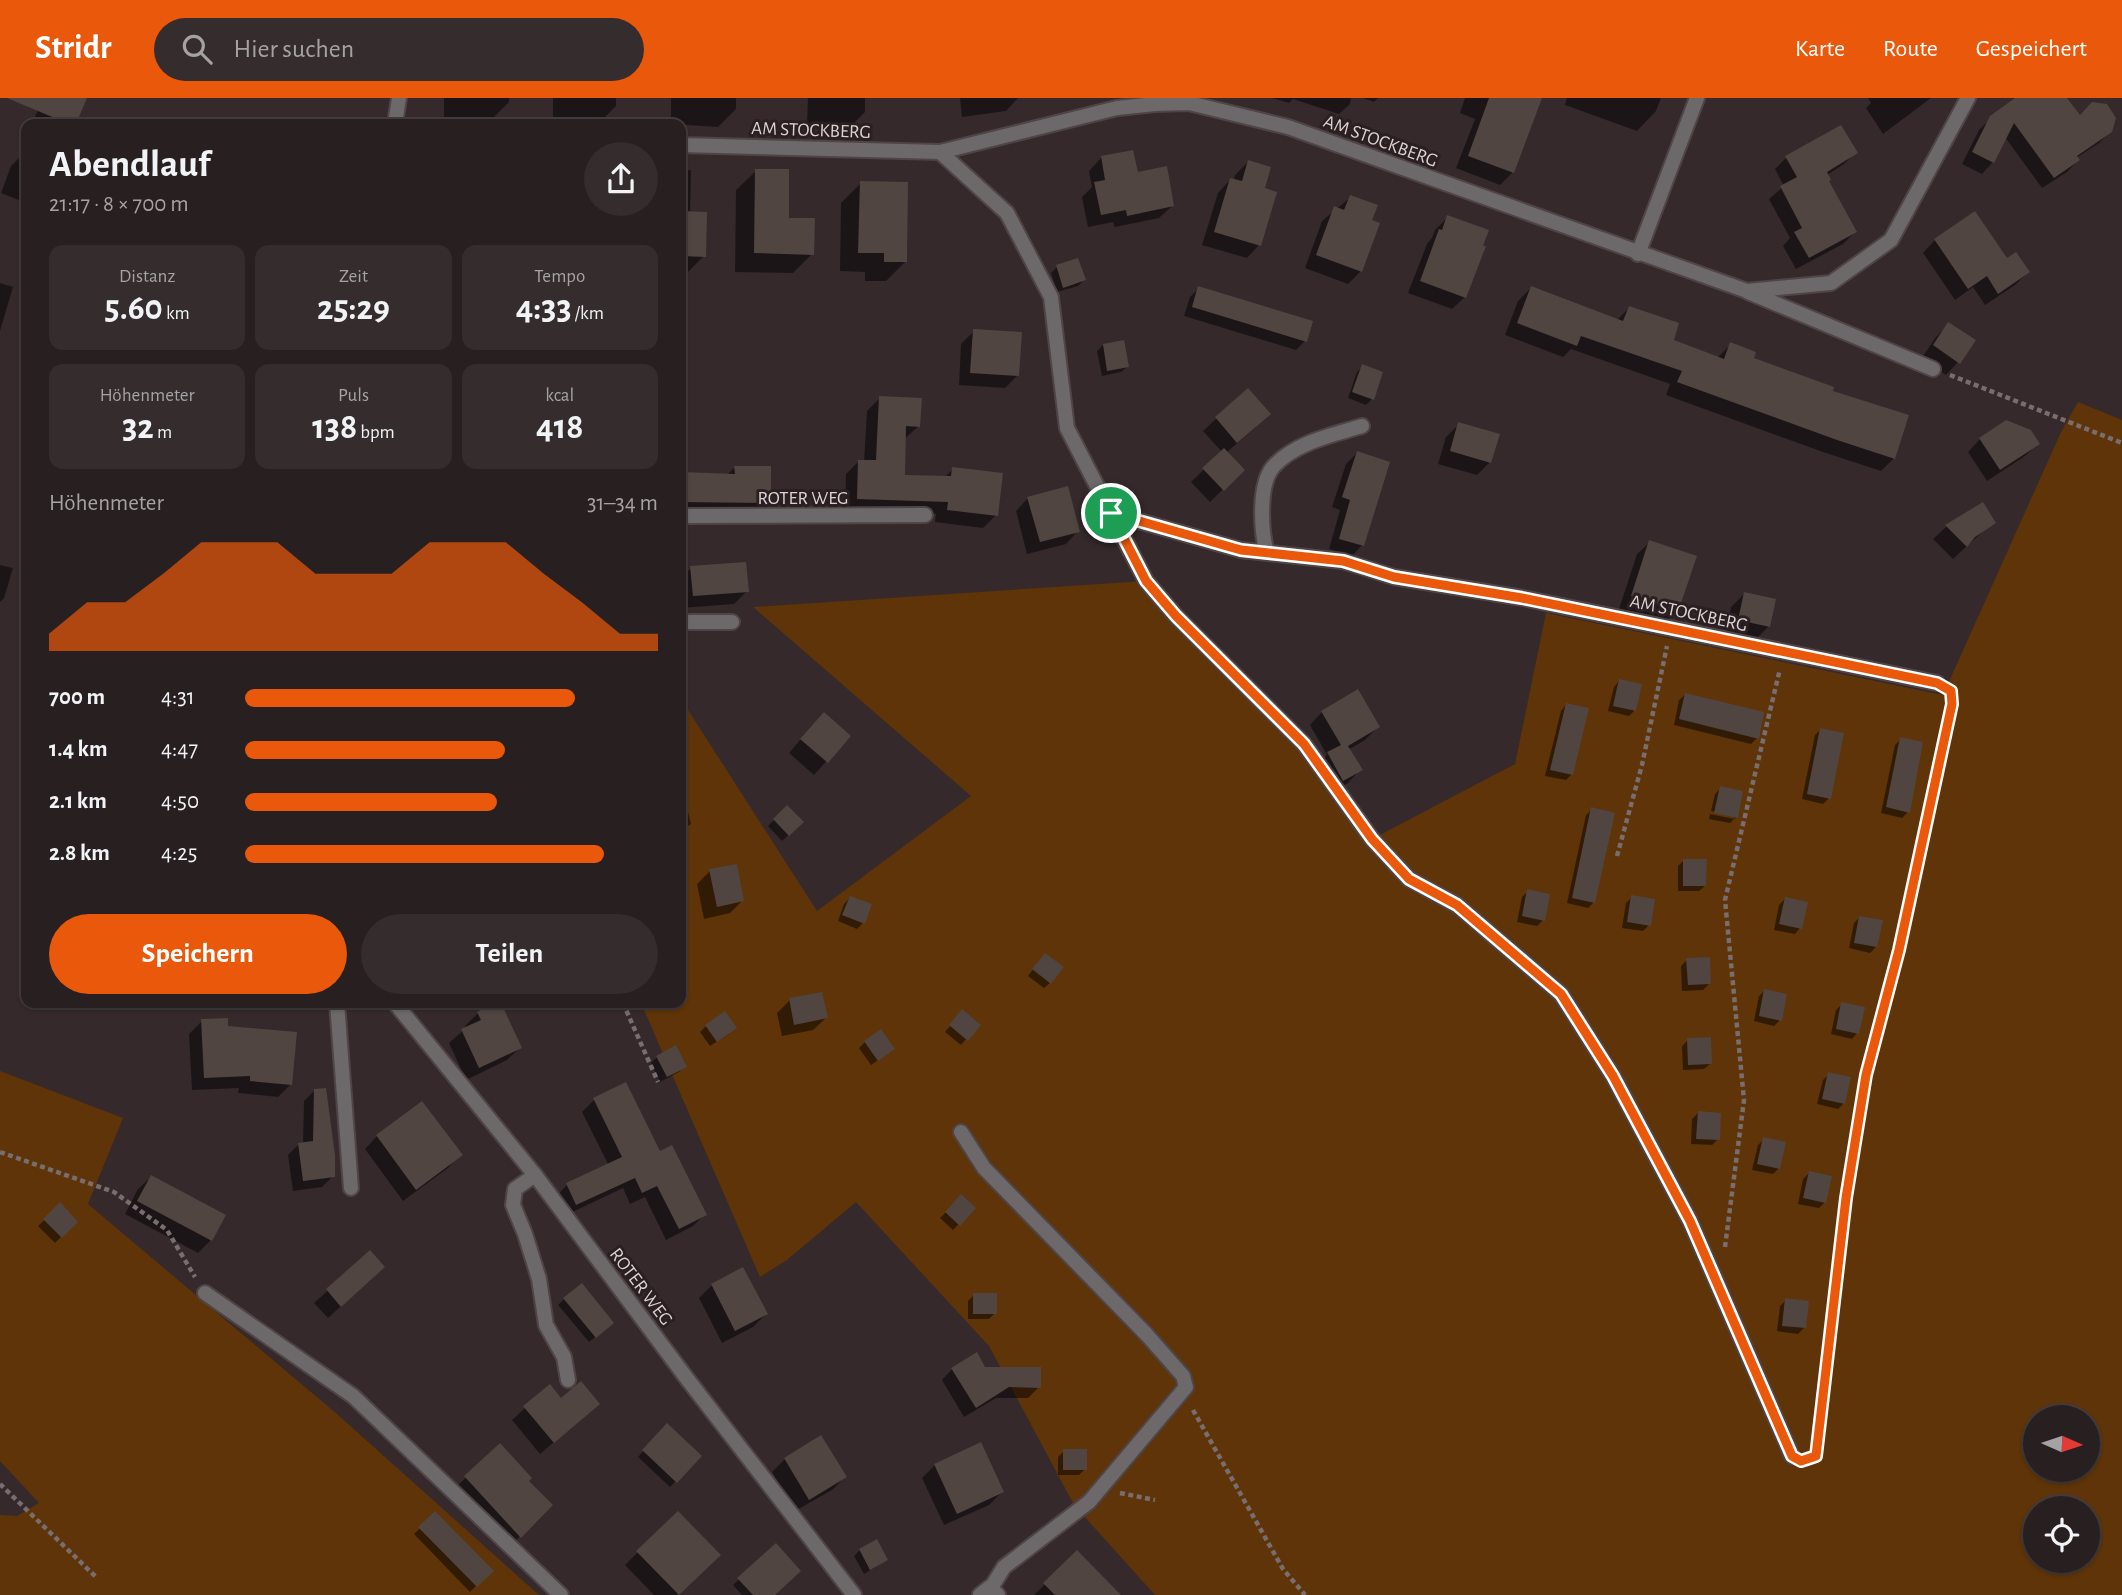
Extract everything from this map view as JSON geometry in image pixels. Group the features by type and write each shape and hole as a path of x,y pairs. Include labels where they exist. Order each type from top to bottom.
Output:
{"street":[{"path":"397,119 399,98"},
{"path":"1638,254 1697,98"},
{"name":"AM STOCKBERG","path":"1747,291 1831,283 1891,240 1968,98"},
{"name":"AM STOCKBERG","path":"686,145 940,152 1117,108 1189,103 1288,127 1747,291 1933,369"},
{"path":"940,152 1007,213 1051,297 1067,428 1146,581 1176,616 1304,744 1372,839 1409,879 1457,905 1561,994 1613,1076 1690,1221 1792,1456"},
{"path":"1267,553 1262,535 1262,501 1271,469 1289,454 1325,437 1362,426"},
{"name":"AM STOCKBERG","path":"1111,513 1241,550 1343,561 1394,577 1522,598 1937,683"},
{"name":"ROTER WEG","path":"686,516 925,515"},
{"path":"686,622 732,622"},
{"path":"337,1008 351,1188"},
{"name":"ROTER WEG","path":"399,1008 535,1175 685,1376 855,1595"},
{"path":"961,1132 984,1168 1147,1335 1183,1376 1186,1387 1089,1502 1003,1567 989,1592"},
{"path":"535,1175 515,1189 513,1205 539,1279 546,1325 564,1357 568,1380"},
{"path":"205,1293 353,1396 561,1595"}],"path":[{"path":"1933,369 2122,443"},
{"path":"1617,856 1642,765 1671,628"},
{"path":"1714,1277 1723,1257 1744,1100 1725,900 1784,651"},
{"path":"1792,1456 1801,1461 1816,1456 1846,1198 1866,1075 1899,950 1952,704 1951,691 1937,683"},
{"path":"626,1008 658,1082"},
{"path":"0,1152 114,1192 167,1230 205,1293"},
{"path":"1182,1391 1283,1569 1305,1595"},
{"path":"0,1484 96,1578"}],"shaded area":[{"path":"2078,402 2122,420 2122,1595 1155,1595 1074,1505 989,1346 856,1202 787,1260 760,1277 643,1008 686,1008 686,707 817,911 971,796 753,607 1146,581 1304,744 1372,839 1515,764 1546,613 1943,695 2061,432"},
{"path":"0,1071 123,1118 88,1204 337,1414 539,1595 0,1595 0,1515 17,1516 39,1503 0,1461"}],"building":[{"path":"7,98 87,98 78,119 57,119"},
{"path":"1489,98 1542,98 1514,173 1468,156"},
{"path":"2015,98 2067,98 2080,115 2092,102 2107,104 2116,118 2112,132 2077,156 2080,160 2054,178 2014,123 1994,163 1972,152 1990,116"},
{"path":"1841,125 1858,153 1827,172 1831,180 1829,181 1857,232 1809,258 1794,232 1802,228 1780,186 1797,177 1785,156"},
{"path":"1133,150 1138,172 1167,166 1174,206 1127,216 1126,210 1101,215 1094,182 1105,180 1101,156"},
{"path":"1248,160 1271,167 1265,188 1277,192 1261,246 1214,232 1230,178 1242,181"},
{"path":"755,169 789,169 789,218 815,218 814,255 754,253"},
{"path":"860,181 908,182 907,262 884,262 884,253 858,253"},
{"path":"1350,195 1378,205 1372,220 1380,223 1362,272 1316,255 1334,206 1344,210"},
{"path":"686,211 707,212 706,257 686,256"},
{"path":"1975,211 2007,258 2016,252 2030,272 1998,294 1987,276 1968,289 1934,239"},
{"path":"1447,215 1489,230 1483,246 1486,246 1466,298 1420,281 1439,229 1442,230"},
{"path":"1078,258 1086,280 1063,288 1056,265"},
{"path":"1198,286 1313,321 1307,342 1192,307"},
{"path":"1531,286 1623,321 1629,306 1679,323 1674,340 1724,359 1730,342 1756,352 1754,358 1834,387 1833,391 1909,415 1895,459 1677,382 1682,371 1581,336 1577,346 1517,323"},
{"path":"1948,322 1976,340 1960,364 1933,345"},
{"path":"973,329 1022,332 1019,376 970,373"},
{"path":"1124,340 1129,367 1107,371 1103,344"},
{"path":"1362,364 1383,372 1374,400 1352,392"},
{"path":"1248,388 1271,414 1237,443 1215,417"},
{"path":"879,396 922,398 920,427 906,426 905,475 951,476 952,467 1003,473 998,516 947,510 948,502 857,499 858,460 876,460"},
{"path":"2006,420 2031,430 2040,444 2000,470 1979,438"},
{"path":"1458,422 1500,434 1491,463 1450,451"},
{"path":"1224,448 1245,470 1224,491 1202,468"},
{"path":"1357,451 1390,462 1364,546 1339,539 1350,500 1342,497"},
{"path":"734,466 771,466 771,503 686,502 686,472 735,474"},
{"path":"1068,486 1080,532 1040,542 1027,497"},
{"path":"1983,502 1996,523 1975,537 1967,547 1945,525"},
{"path":"1649,540 1697,556 1678,612 1631,596"},
{"path":"746,562 749,592 693,596 690,566"},
{"path":"1744,592 1776,599 1770,627 1738,620"},
{"path":"1619,679 1642,684 1636,711 1613,706"},
{"path":"1358,689 1380,727 1348,746 1363,770 1343,781 1327,752 1341,745 1321,711"},
{"path":"1685,693 1764,712 1759,739 1679,719"},
{"path":"1566,703 1589,708 1573,775 1550,770"},
{"path":"824,712 851,736 828,763 800,739"},
{"path":"1820,728 1844,733 1831,799 1807,794"},
{"path":"1900,737 1923,742 1910,813 1886,807"},
{"path":"1720,786 1743,791 1738,818 1714,813"},
{"path":"787,805 804,822 789,836 773,819"},
{"path":"1591,807 1615,813 1595,903 1572,898"},
{"path":"1683,859 1707,859 1706,886 1683,886"},
{"path":"737,864 744,901 717,907 709,869"},
{"path":"1527,889 1550,894 1545,921 1522,916"},
{"path":"1631,895 1655,899 1651,926 1627,922"},
{"path":"850,896 872,904 865,924 842,915"},
{"path":"1785,897 1808,902 1802,929 1779,924"},
{"path":"1859,916 1883,920 1877,947 1854,943"},
{"path":"1045,953 1064,967 1051,984 1032,969"},
{"path":"1710,957 1711,984 1688,985 1686,958"},
{"path":"1764,989 1787,994 1782,1021 1759,1016"},
{"path":"822,992 828,1018 794,1025 789,998"},
{"path":"1841,1002 1865,1007 1859,1034 1836,1029"},
{"path":"485,1008 503,1008 522,1048 479,1068 461,1029 481,1020 477,1012"},
{"path":"962,1009 981,1025 968,1041 949,1025"},
{"path":"725,1011 737,1028 717,1042 705,1025"},
{"path":"228,1018 228,1026 297,1032 292,1085 250,1081 250,1076 204,1078 201,1019"},
{"path":"881,1029 895,1049 878,1061 864,1041"},
{"path":"1711,1037 1712,1064 1688,1065 1687,1038"},
{"path":"676,1045 687,1067 667,1077 656,1056"},
{"path":"1828,1072 1851,1077 1845,1104 1822,1099"},
{"path":"626,1082 660,1151 672,1145 707,1215 679,1229 657,1186 642,1193 635,1178 576,1205 566,1183 622,1157 593,1098"},
{"path":"326,1088 335,1155 335,1177 303,1181 298,1143 313,1141 314,1089"},
{"path":"422,1101 463,1155 416,1190 376,1135"},
{"path":"1698,1111 1721,1113 1720,1140 1696,1139"},
{"path":"1763,1137 1786,1142 1780,1169 1757,1164"},
{"path":"1809,1171 1832,1176 1826,1203 1803,1198"},
{"path":"151,1175 226,1215 212,1241 137,1201"},
{"path":"961,1194 976,1208 960,1226 945,1212"},
{"path":"60,1202 78,1222 62,1238 43,1219"},
{"path":"370,1250 385,1267 341,1307 326,1289"},
{"path":"743,1267 768,1314 735,1331 711,1284"},
{"path":"582,1283 614,1323 596,1338 563,1298"},
{"path":"973,1293 997,1293 997,1314 973,1314"},
{"path":"1785,1298 1809,1301 1806,1328 1782,1326"},
{"path":"977,1352 985,1367 1041,1367 1041,1388 1009,1387 976,1408 951,1368"},
{"path":"581,1381 600,1404 554,1443 523,1406 550,1384 561,1398"},
{"path":"667,1423 702,1456 677,1483 642,1450"},
{"path":"821,1435 847,1477 809,1500 784,1458"},
{"path":"981,1442 1004,1492 957,1514 934,1464"},
{"path":"500,1443 532,1478 529,1481 553,1505 521,1538 464,1476"},
{"path":"1063,1449 1087,1449 1087,1470 1063,1470"},
{"path":"435,1511 494,1571 477,1587 418,1527"},
{"path":"678,1511 721,1555 679,1595 636,1551"},
{"path":"877,1539 888,1560 870,1570 859,1549"},
{"path":"776,1543 801,1571 775,1595 753,1595 737,1578"},
{"path":"1077,1550 1121,1595 1055,1595 1043,1583"}],"route":[{"path":"1111,513 1241,550 1343,561 1394,577 1522,598 1937,683 1951,691 1952,704 1899,950 1866,1075 1846,1198 1816,1456 1801,1461 1792,1456 1690,1221 1613,1076 1561,994 1457,905 1409,879 1372,839 1304,744 1176,616 1146,581 1111,513"}]}
